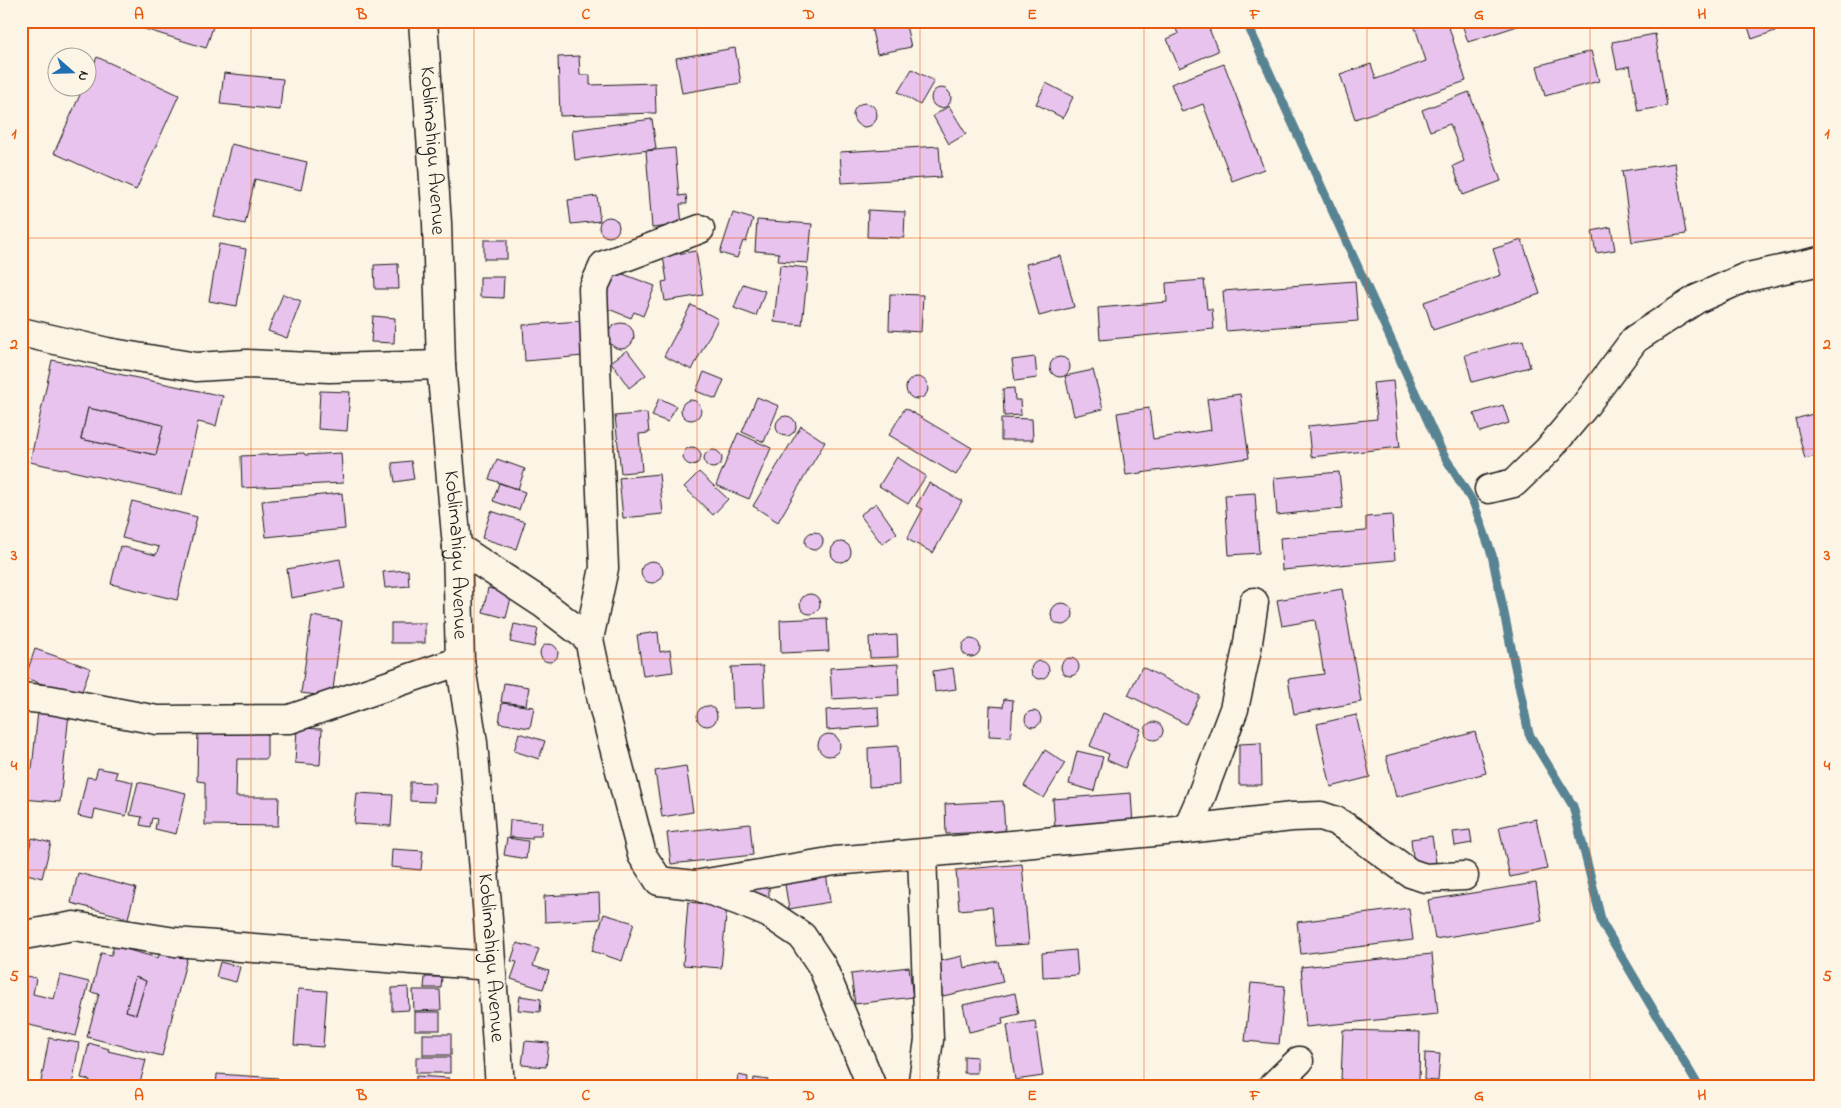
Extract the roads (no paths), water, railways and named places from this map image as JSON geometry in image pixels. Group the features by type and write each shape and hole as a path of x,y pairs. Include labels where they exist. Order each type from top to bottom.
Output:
{"street":[{"name":"Koblimahigu Avenue","path":"423,21 438,222 441,366 457,547 460,661 473,743 500,1087"},
{"path":"700,229 604,265 593,289 604,568 589,639 603,705 642,855 660,881 694,885 768,913 802,936 822,966 872,1087"},
{"path":"1489,488 1514,483 1548,450 1584,407 1635,339 1697,299 1744,278 1820,261"},
{"path":"21,332 107,352 196,367 247,364 329,368 441,366"},
{"path":"457,547 542,603 589,639"},
{"path":"1188,829 1234,709 1247,649 1254,602"},
{"path":"21,697 51,700 157,720 290,720 460,661"},
{"path":"694,885 835,861 1188,829 1292,817 1321,816 1344,826 1410,873 1425,878 1464,876"},
{"path":"922,854 929,1040 922,1087"},
{"path":"24,935 74,926 175,942 491,966"},
{"path":"1272,1087 1299,1061"}],"waterway":[{"path":"1246,21 1443,454 1474,504 1492,555 1529,734 1573,806 1602,923 1699,1087"}]}
